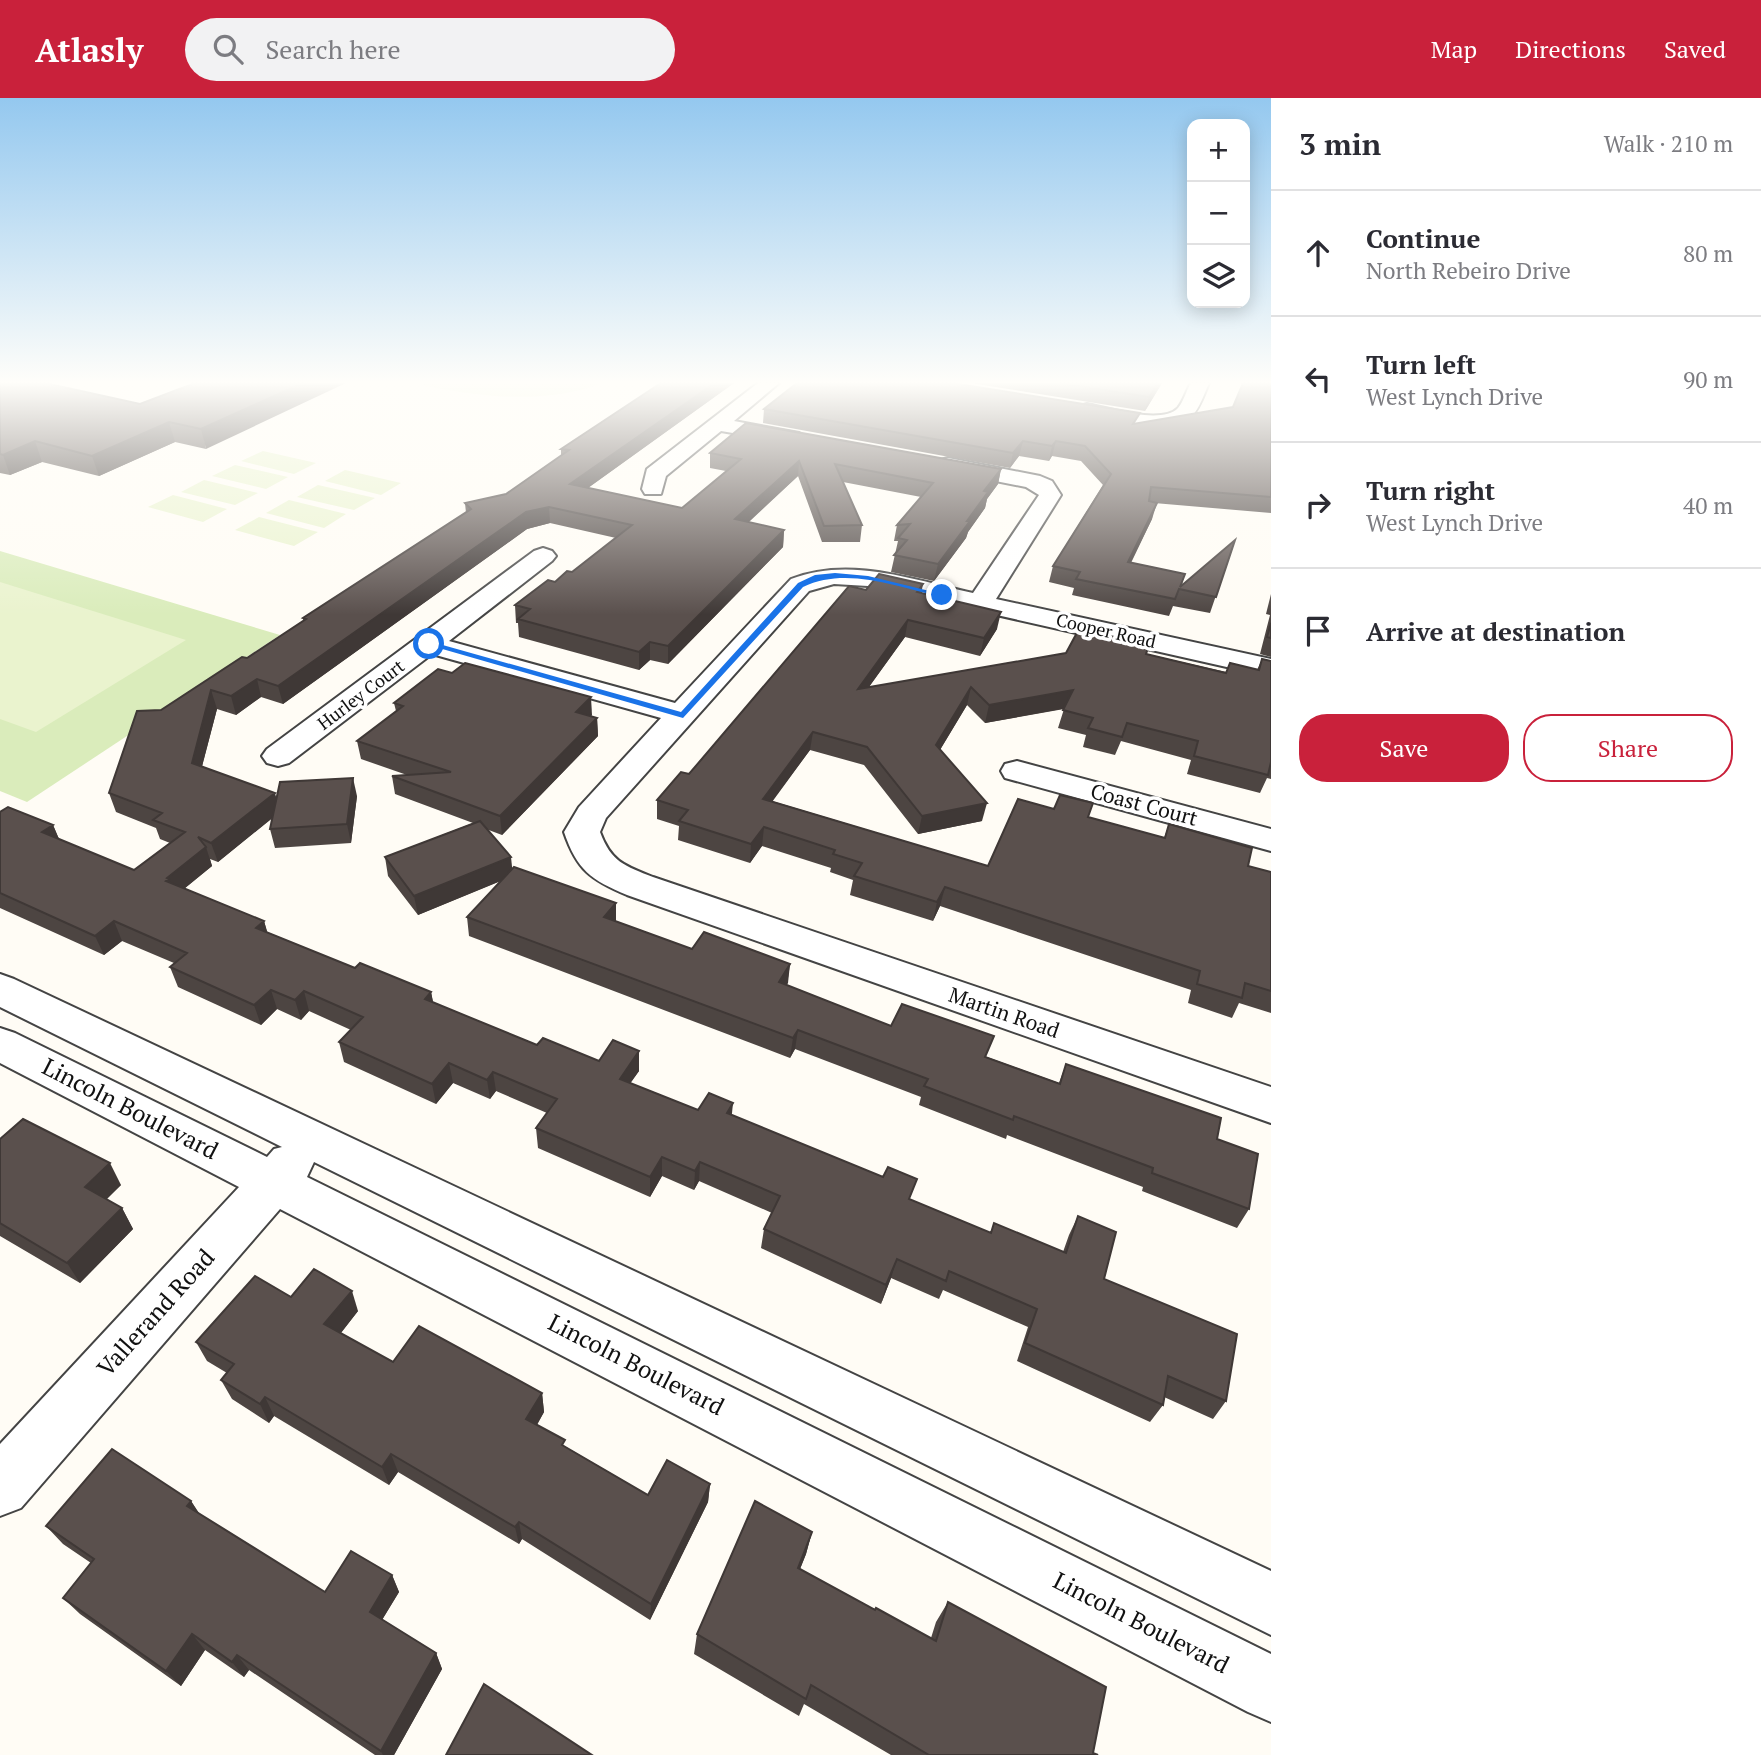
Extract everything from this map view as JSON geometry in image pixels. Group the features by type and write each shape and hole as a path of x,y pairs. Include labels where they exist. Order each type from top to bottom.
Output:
{"street":[{"path":"653,489 655,474 669,460"},
{"path":"929,462 1044,486 1049,495 980,603"},
{"name":"Hurley Court","path":"278,756 543,556"},
{"name":"Cooper Road","path":"683,715 800,585 817,577 835,575 868,578 1271,668"},
{"path":"429,644 683,715"},
{"name":"Martin Road","path":"683,715 591,814 582,832 589,856 606,872 736,920 1271,1105"},
{"name":"Coast Court","path":"1017,771 1271,840"},
{"path":"0,989 1271,1604"},
{"name":"Lincoln Boulevard","path":"0,1044 275,1181 1271,1689"},
{"name":"Vallerand Road","path":"0,1487 313,1140"}],"green space":[{"path":"304,460 316,463 294,474 241,461"},
{"path":"235,465 288,477 266,489 212,476"},
{"path":"345,470 401,483 381,495 325,481"},
{"path":"204,480 258,493 235,505 181,492"},
{"path":"318,485 375,498 354,510 297,497"},
{"path":"173,495 227,509 203,522 148,507"},
{"path":"289,500 346,514 324,528 266,513"},
{"path":"259,517 318,532 294,546 235,530"},
{"path":"0,551 280,635 27,802 0,791"},
{"path":"0,582 186,640 36,732 0,719"}],"building":[{"path":"554,460 604,460 570,484 682,508 739,460 953,460 1001,469 984,491 988,492 967,521 970,521 938,564 894,555 907,540 898,538 910,524 897,525 933,483 835,464 862,525 824,526 799,461 735,519 784,530 668,646 650,642 639,652 518,619 530,609 515,605 548,580 555,582 567,571 572,572 632,525 549,507 526,512 278,686 257,679 231,696 211,690 192,763 275,793 211,843 198,837 206,847 166,881 264,921 256,928 355,968 360,963 431,992 425,999 537,1045 543,1038 599,1061 613,1040 639,1051 620,1079 698,1110 709,1093 733,1103 727,1113 883,1177 888,1167 917,1179 909,1199 991,1233 994,1223 1066,1253 1078,1216 1116,1232 1104,1279 1237,1334 1226,1401 1168,1376 1163,1405 1025,1343 1037,1309 949,1271 946,1281 897,1259 886,1285 764,1229 780,1196 700,1162 695,1171 662,1157 650,1177 536,1128 557,1099 493,1072 487,1080 449,1063 432,1084 339,1042 363,1017 304,991 295,1000 271,990 254,1005 170,967 187,953 114,921 95,936 0,893 0,812 8,807 53,825 42,832 134,870 185,832 153,820 162,813 109,793 137,711 161,710 242,657 247,658 306,619 303,618 471,509 465,503 506,494"},
{"path":"1098,460 1271,460 1271,497 1151,487 1149,501 1157,503 1128,562 1185,574 1180,587 1235,540 1216,597 1179,589 1175,599 1076,579 1080,572 1053,566 1111,474"},
{"path":"879,574 923,584 917,592 1001,612 984,638 908,620 858,689 1066,653 1079,629 1149,645 1146,654 1226,673 1230,663 1259,670 1262,659 1271,661 1271,762 1268,775 1194,756 1198,741 1127,723 1122,737 1088,728 1093,718 1063,710 1073,690 989,705 971,687 936,745 987,803 922,816 867,747 813,732 763,799 988,866 1018,799 1054,809 1060,795 1093,803 1088,817 1165,838 1169,824 1252,848 1248,866 1271,872 1271,991 1245,983 1242,998 1197,984 1200,971 945,887 937,902 854,876 862,863 833,854 835,850 764,827 751,844 679,821 688,810 657,800 681,772 689,774 849,586 866,590"},
{"path":"465,663 591,697 576,712 597,718 500,816 392,776 451,772 357,741 403,706 394,703 438,669 452,673"},
{"path":"353,778 347,824 270,829 280,782"},
{"path":"480,821 511,857 414,896 385,857"},
{"path":"514,867 616,903 604,917 692,949 704,932 790,964 779,982 891,1026 902,1004 994,1036 985,1057 1060,1084 1066,1064 1221,1118 1217,1139 1258,1154 1249,1209 1152,1173 1153,1168 924,1086 928,1079 798,1030 793,1038 467,917"},
{"path":"23,1119 110,1163 85,1187 122,1208 67,1263 0,1223 0,1139"},
{"path":"314,1269 352,1291 324,1324 393,1362 419,1326 542,1393 526,1419 565,1440 562,1445 648,1495 667,1460 710,1484 651,1604 519,1522 515,1527 391,1454 382,1467 265,1397 260,1404 221,1380 234,1364 196,1342 255,1276 291,1297"},
{"path":"112,1449 191,1501 187,1506 325,1592 351,1551 392,1575 370,1612 436,1653 381,1751 237,1655 232,1662 192,1634 166,1671 63,1598 94,1559 46,1526"},
{"path":"755,1501 812,1532 798,1568 875,1610 876,1608 936,1641 948,1602 1106,1687 1093,1753 1098,1755 929,1755 811,1685 806,1699 697,1634"},
{"path":"484,1684 592,1755 446,1755"}],"route":[{"path":"429,644 683,715 800,585 817,577 835,575 868,578 942,595"}]}
